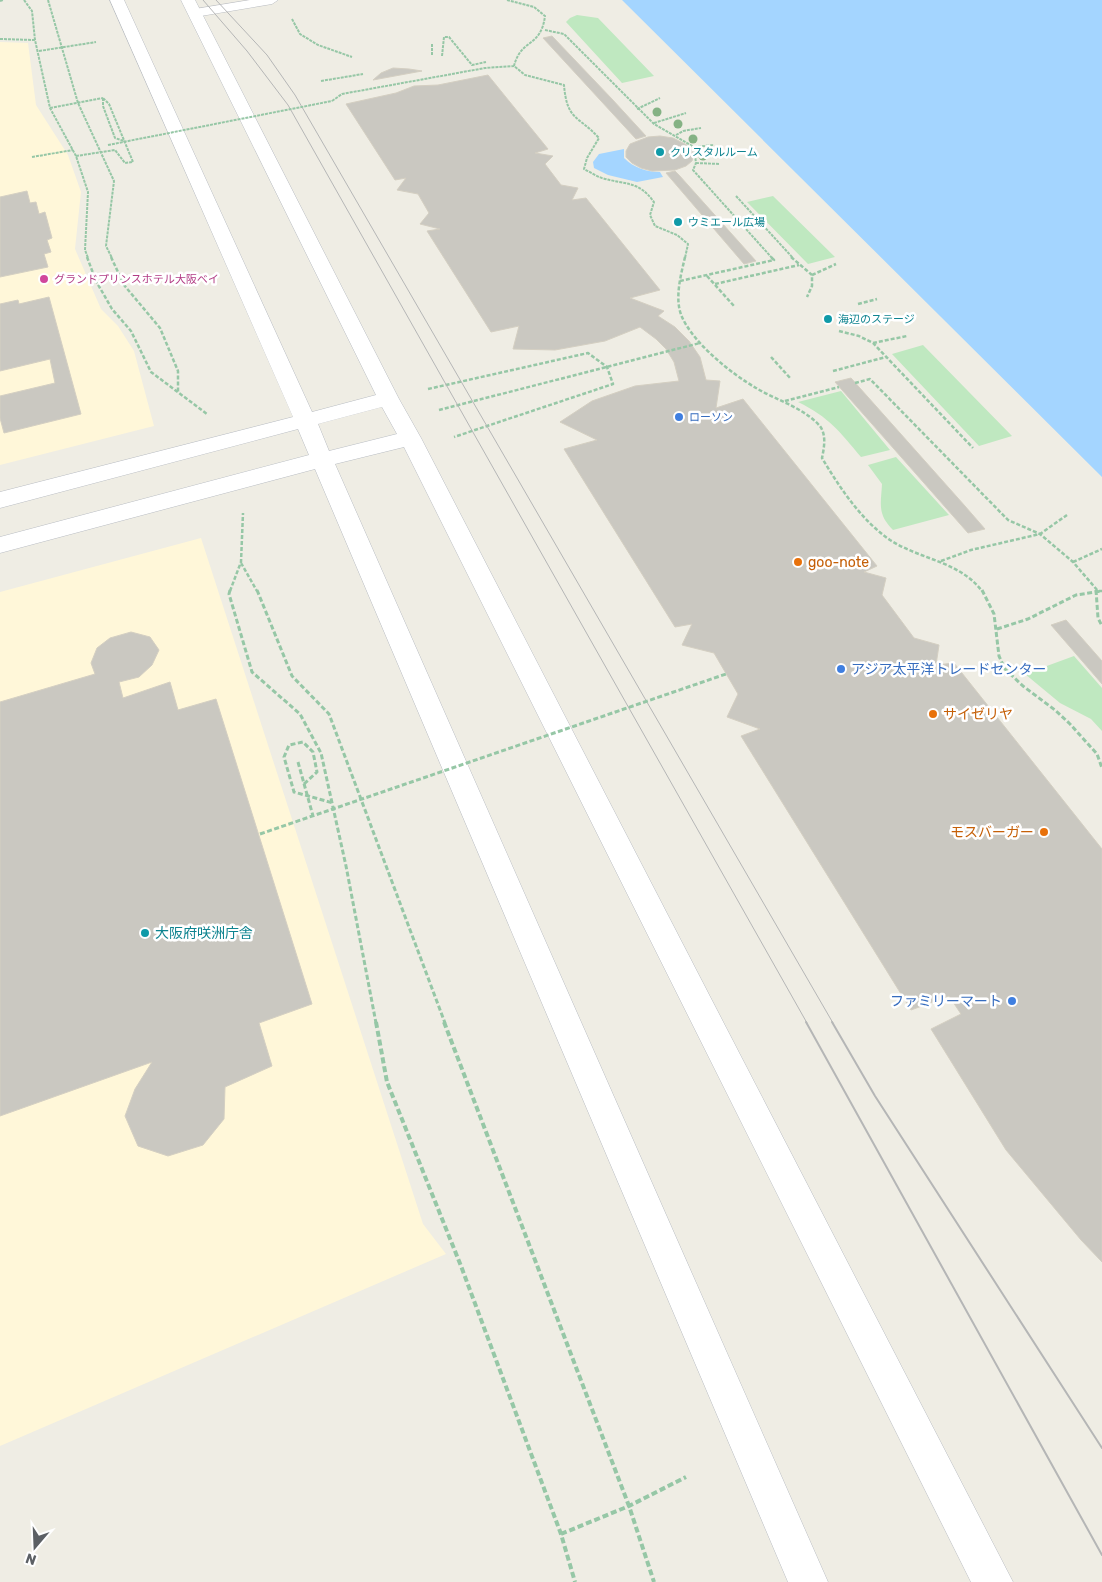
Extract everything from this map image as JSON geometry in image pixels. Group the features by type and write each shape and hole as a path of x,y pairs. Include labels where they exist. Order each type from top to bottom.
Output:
{"street":[{"path":"117,0 306,422 808,1582"},
{"path":"192,7 388,399 410,438 993,1582"},
{"path":"0,500 306,422 388,399"},
{"path":"0,545 232,482 410,438"}],"lane":[{"path":"192,7 272,0"}],"path":[{"path":"24,0 32,11 35,40 39,50 50,108 76,156 88,192 85,250 96,281 112,309 131,331 151,372 210,416"},
{"path":"48,0 78,103 114,181 106,246 124,285 160,328 178,371 178,393"},
{"path":"507,0 534,7 545,16 545,30 539,38 524,46 516,56 514,66"},
{"path":"288,13 300,34 318,45 352,57"},
{"path":"545,30 564,34 654,124 676,135 694,148 714,146"},
{"path":"442,56 444,37 449,37 472,65 486,62"},
{"path":"0,39 35,40"},
{"path":"39,50 96,42"},
{"path":"432,44 432,56"},
{"path":"108,145 332,101 342,94 485,68 514,66 525,75 564,85 564,102 568,113 592,130 599,138 584,169 599,177 631,183 646,190 654,202 650,215 655,226 677,235 688,244 680,281 679,298 682,317 700,343 726,368 757,389 784,401 820,426 825,442 822,458 859,510 879,531 903,547 941,560 968,576 986,596 994,614 997,629 997,646 1004,667 1025,690 1056,711 1096,754 1102,768"},
{"path":"321,81 363,74"},
{"path":"103,98 103,106 116,138 125,142"},
{"path":"50,108 103,98"},
{"path":"76,156 115,150 125,164 133,162 110,104 103,98"},
{"path":"637,109 660,98"},
{"path":"654,124 686,113"},
{"path":"676,135 683,131 701,128"},
{"path":"680,281 774,260 693,170 696,163 694,148"},
{"path":"32,157 73,150"},
{"path":"696,163 720,164"},
{"path":"736,196 800,265 812,275"},
{"path":"812,275 836,264"},
{"path":"715,284 800,265"},
{"path":"706,275 734,306"},
{"path":"807,297 812,286 812,275"},
{"path":"858,304 877,299"},
{"path":"839,331 859,336 873,343 973,448"},
{"path":"873,343 907,336"},
{"path":"439,410 700,343"},
{"path":"428,389 588,352 607,367 613,384 454,437"},
{"path":"771,357 791,379"},
{"path":"833,372 887,357"},
{"path":"855,383 870,379 1008,520 1040,534 1073,562 1100,592 1098,618 1102,626"},
{"path":"784,401 839,387"},
{"path":"243,513 240,562 229,594 252,672 300,714 321,753 387,1082 461,1266 561,1534 575,1582"},
{"path":"941,560 970,550 1040,534 1067,515"},
{"path":"1073,562 1102,549"},
{"path":"240,562 257,591 292,676 329,714 629,1506 654,1582"},
{"path":"997,629 1028,618 1076,595 1100,592"},
{"path":"260,834 726,674"},
{"path":"304,784 317,772 313,752 303,742 288,745 284,757 294,792 332,803"},
{"path":"298,762 313,816"},
{"path":"561,1534 629,1506 686,1477"}],"shaded area":[{"name":"グランドプリンスホテル大阪ベイ","path":"0,42 28,43 36,105 68,155 81,192 75,249 101,309 118,326 134,351 154,426 0,465"},
{"path":"201,538 423,1224 446,1254 0,1446 0,592"}],"green space":[{"path":"577,15 598,18 654,76 622,83 566,22"},
{"path":"773,196 835,257 808,264 747,202"},
{"path":"923,345 1012,436 979,446 892,354"},
{"path":"841,391 890,450 861,457 826,419 798,402"},
{"path":"896,457 949,515 893,530 882,514 882,484 868,465"},
{"path":"1074,656 1102,688 1102,731 1091,719 1060,703 1025,674"}],"water":[{"path":"622,0 1102,0 1102,477"},
{"path":"624,149 624,158 632,164 641,169 660,172 663,177 637,182 608,175 594,168 593,162 599,154"}],"building":[{"path":"552,36 646,136 636,139 543,38"},
{"path":"393,68 422,71 373,80 381,73"},
{"name":"アジア太平洋トレードセンター","path":"488,75 548,149 535,153 553,156 545,164 561,185 578,188 572,200 586,198 660,290 630,298 664,311 658,316 675,327 689,341 700,357 706,380 720,381 716,408 743,399 877,566 864,572 886,578 882,595 914,638 939,645 936,665 954,663 1102,849 1102,1262 1081,1240 1006,1150 931,1029 961,1014 949,996 911,1010 741,736 760,729 727,717 738,694 714,653 682,645 692,624 675,627 564,449 597,440 560,422 592,401 635,386 679,381 674,362 666,349 640,327 605,341 555,350 513,349 519,326 491,332 427,231 440,229 420,224 429,213 418,194 397,190 406,178 395,180 346,104 396,93 414,86 438,85"},
{"name":"クリスタルルーム","path":"648,137 673,138 691,147 694,154 692,161 686,166 675,170 652,171 641,168 626,157 626,151 630,144"},
{"path":"675,171 756,261 744,264 666,173"},
{"path":"27,191 30,203 36,202 39,214 45,212 52,238 47,240 51,252 44,254 48,267 0,277 0,197"},
{"path":"49,297 81,414 4,433 0,418 0,396 55,383 50,359 0,371 0,304 18,300 19,304"},
{"path":"851,378 985,529 968,533 835,382"},
{"path":"1066,620 1102,661 1102,684 1051,625"},
{"name":"大阪府咲洲庁舎","path":"131,632 150,637 159,650 152,665 139,677 119,682 123,698 170,682 178,710 216,699 312,1004 259,1023 272,1066 225,1087 224,1119 203,1145 168,1156 138,1146 125,1116 135,1089 152,1062 0,1116 0,702 95,674 91,663 97,648 110,638"}],"tram line":[{"path":"203,0 247,51 288,105 807,1023"},
{"path":"216,0 267,55 295,95 833,1023"},
{"path":"806,1022 1102,1555"},
{"path":"832,1022 875,1096 1102,1448"}],"place":[{"name":"クリスタルルーム","path":"660,152"},
{"name":"ウミエール広場","path":"678,222"},
{"name":"グランドプリンスホテル大阪ベイ","path":"44,279"},
{"name":"海辺のステージ","path":"828,319"},
{"name":"ローソン","path":"679,417"},
{"name":"goo-note","path":"798,562"},
{"name":"アジア太平洋トレードセンター","path":"841,669"},
{"name":"サイゼリヤ","path":"933,714"},
{"name":"モスバーガー","path":"1044,832"},
{"name":"大阪府咲洲庁舎","path":"145,933"},
{"name":"ファミリーマート","path":"1012,1001"}]}
